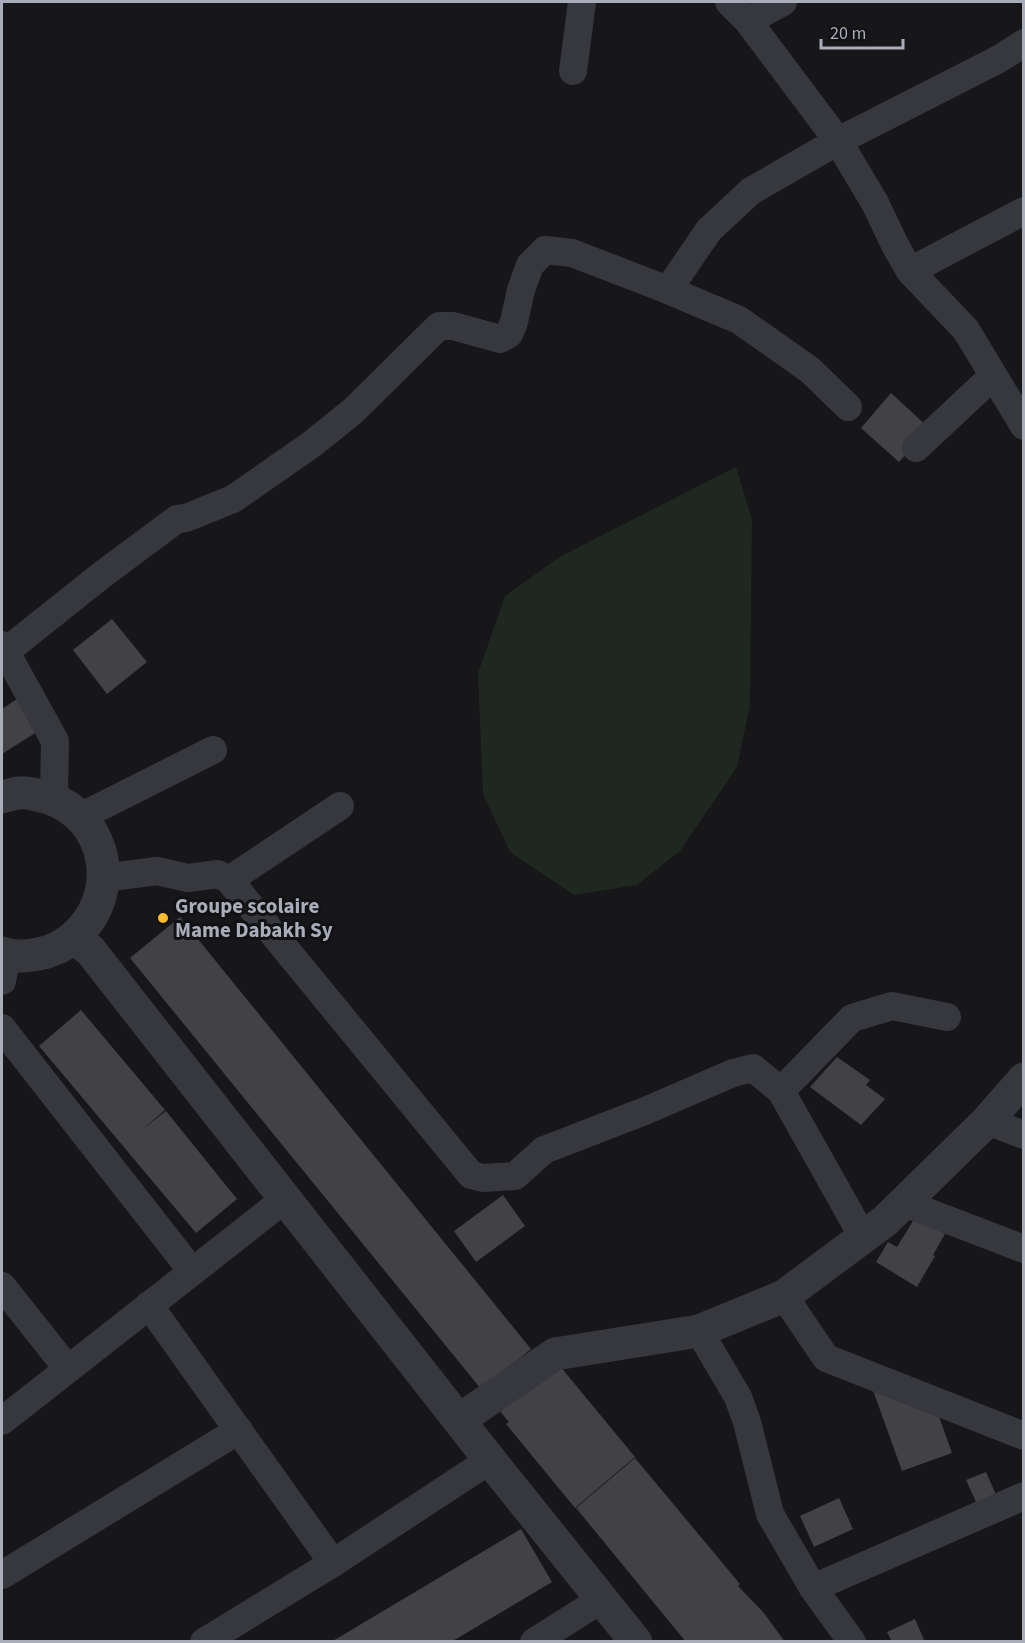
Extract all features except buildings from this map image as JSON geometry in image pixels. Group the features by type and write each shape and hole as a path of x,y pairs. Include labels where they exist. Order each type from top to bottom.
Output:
{"street":[{"path":"573,71 582,2"},
{"path":"783,2 738,11 838,141 875,204 910,271 966,330 1023,426"},
{"path":"668,290 709,230 751,191 838,141 999,59 1023,43"},
{"path":"910,271 1023,211"},
{"path":"54,798 55,741 3,649 177,519 186,518 233,499 312,444 353,411 439,326 453,326 500,339 509,334 530,265 545,250 572,253 738,320 810,370 848,407"},
{"path":"916,448 993,376"},
{"path":"80,817 213,750"},
{"path":"2,797 20,792 54,798 70,808 96,838 102,858 104,878 100,901 89,921 74,938 53,950 3,963"},
{"path":"229,880 340,806"},
{"path":"104,878 157,871 188,878 218,874 229,880 471,1175 483,1178 515,1176 544,1150 645,1111 733,1073 753,1068 781,1091 863,1237"},
{"path":"74,938 90,950 490,1460 636,1641"},
{"path":"781,1091 852,1018 892,1006 947,1017"},
{"path":"2,1028 192,1271"},
{"path":"459,1420 555,1354 699,1331 784,1296 885,1221 987,1120 1023,1078"},
{"path":"987,1120 1023,1135"},
{"path":"2,1421 285,1198"},
{"path":"904,1203 1023,1250"},
{"path":"2,1286 68,1369"},
{"path":"784,1296 826,1358 1023,1437"},
{"path":"149,1305 333,1563"},
{"path":"699,1331 738,1397 747,1422 770,1514 813,1588 852,1641"},
{"path":"2,1575 238,1430"},
{"path":"204,1641 333,1563 490,1460"},
{"path":"813,1588 1023,1496"},
{"path":"534,1641 602,1599"}],"shaded area":[{"path":"736,467 752,519 750,706 737,767 680,851 637,885 574,895 510,852 483,794 478,673 505,596 561,556"}],"place":[{"name":"Groupe scolaire Mame Dabakh Sy","path":"163,918"}]}
